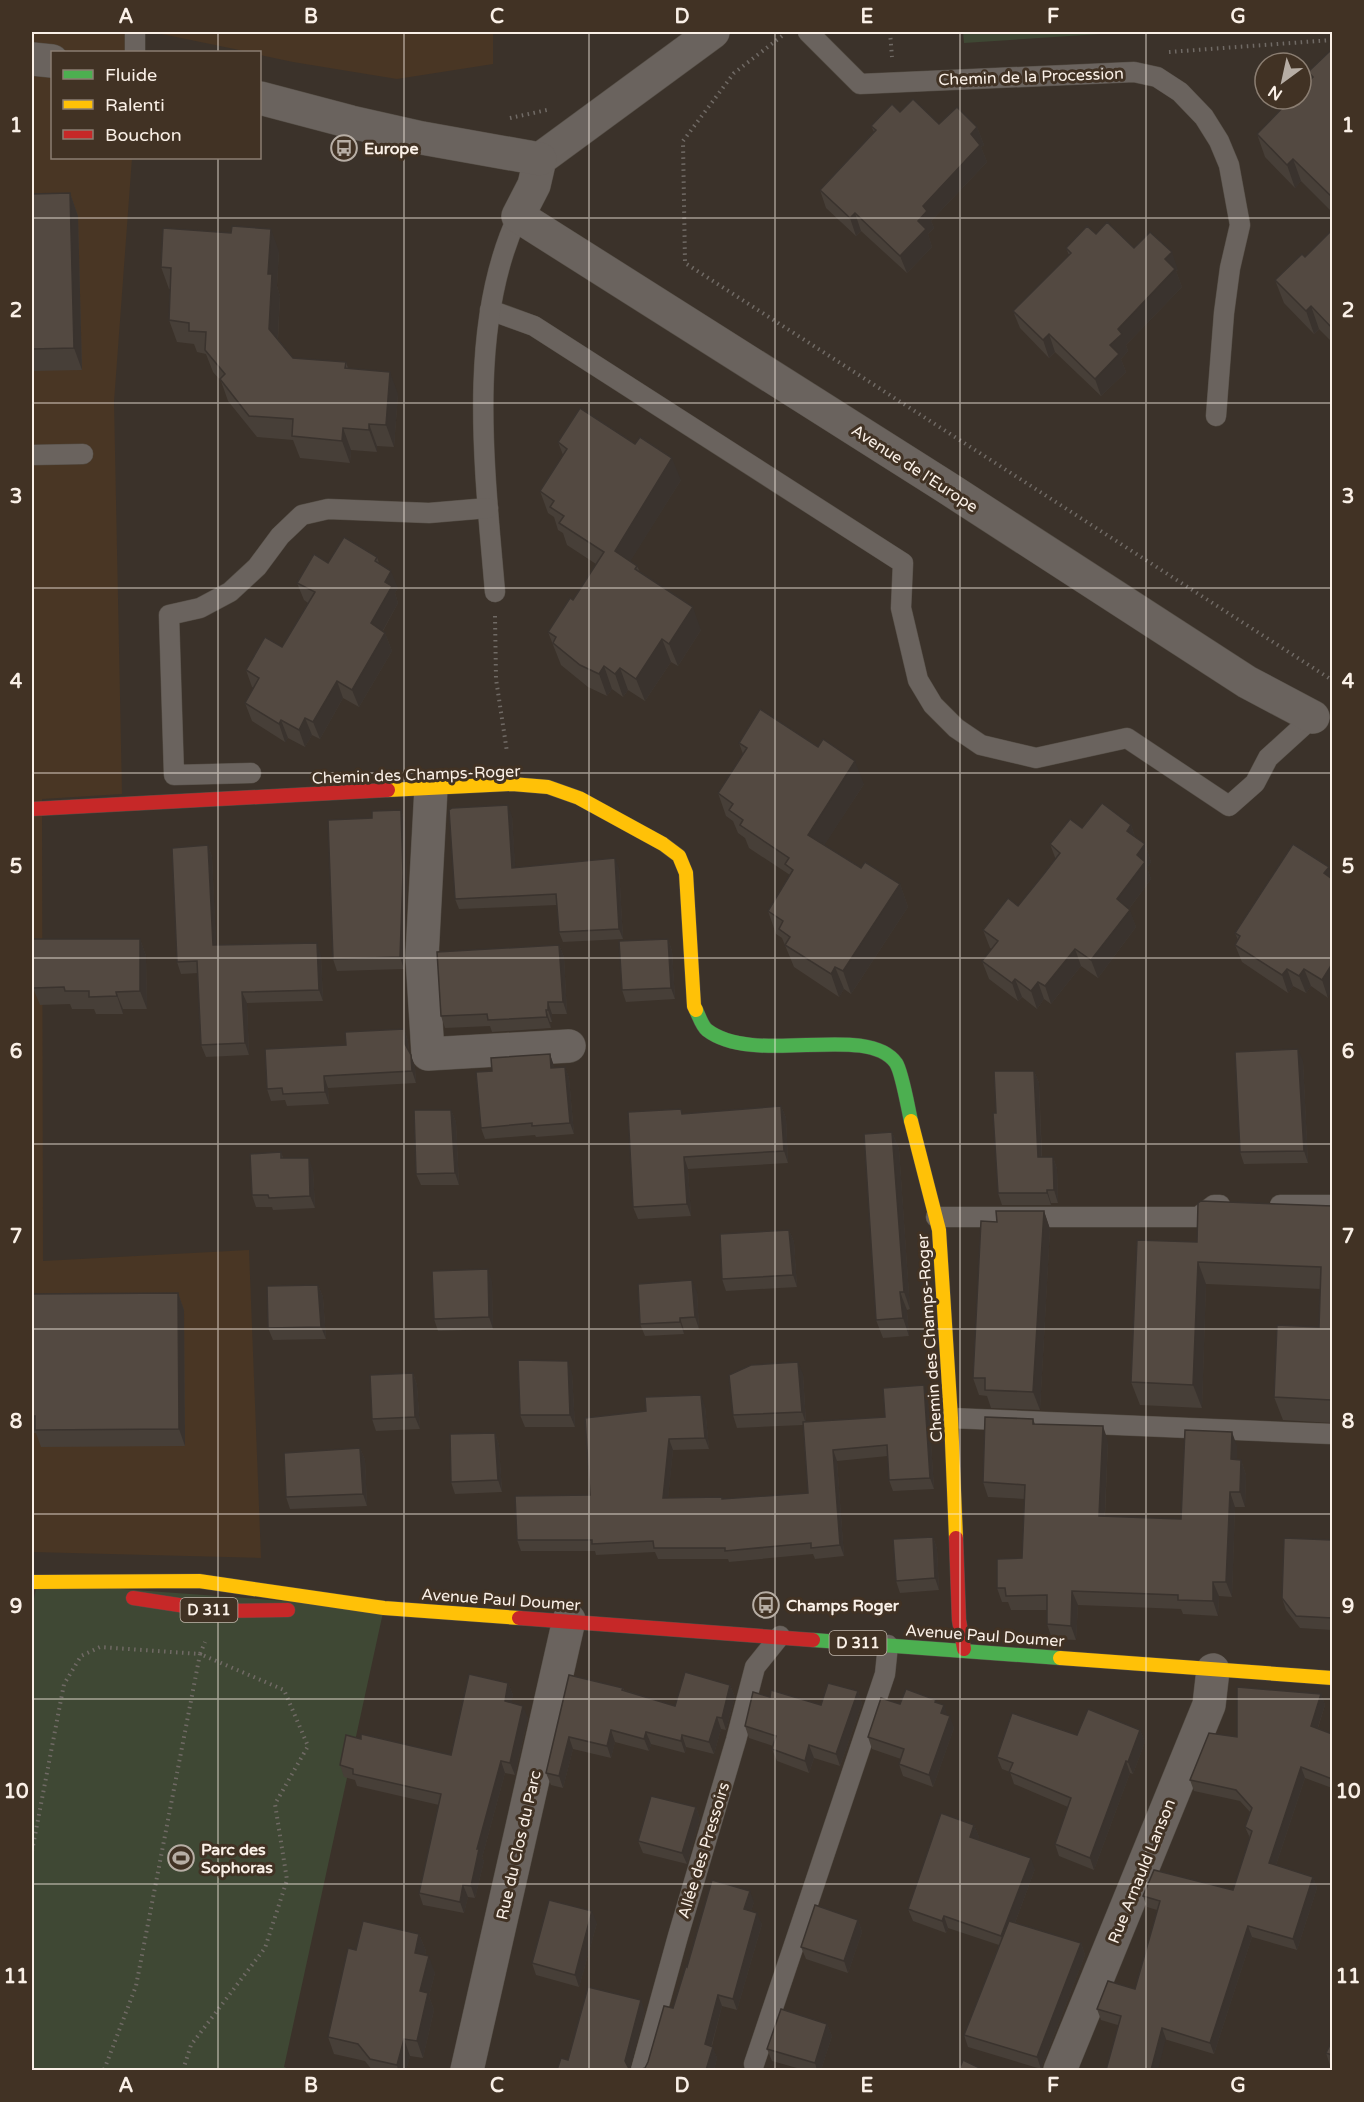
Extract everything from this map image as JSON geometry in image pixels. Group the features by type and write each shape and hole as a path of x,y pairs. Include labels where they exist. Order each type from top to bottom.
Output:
{"main road":[{"name":"Chemin des Champs-Roger","path":"32,809 512,784 548,787 579,798 663,843 679,856 686,873 694,1006 706,1029 728,1040 753,1046 865,1046 883,1051 897,1064 939,1230 951,1418 959,1620 964,1649"},
{"name":"Avenue Paul Doumer","path":"34,1582 199,1581 384,1608 964,1649 1332,1678"},
{"name":"Avenue Paul Doumer","path":"34,1582 219,1611 384,1608"}],"street":[{"path":"518,216 534,185 540,159 713,32"},
{"path":"32,59 51,61"},
{"path":"261,98 430,140 540,159"},
{"name":"Avenue de l'Europe","path":"518,216 946,487 1247,682 1312,717"},
{"path":"432,788 422,956 428,1054 569,1046"},
{"name":"Rue du Clos du Parc","path":"467,2070 569,1620"},
{"name":"Rue Arnauld Lanson","path":"1060,2070 1209,1705 1213,1670"}],"lane":[{"path":"135,32 135,51"},
{"name":"Chemin de la Procession","path":"808,32 860,84 1134,72 1156,76 1180,92 1204,117 1219,141 1228,165 1240,225 1230,268 1224,313 1216,416"},
{"path":"495,592 488,508 483,396 490,310 503,251 518,216"},
{"path":"490,310 534,326 903,562 901,608 918,680 933,705 956,728 981,745 1036,758 1127,738 1229,806 1255,783 1268,758 1312,717"},
{"path":"32,455 83,454"},
{"path":"251,773 174,775 169,615 200,608 230,592 257,567 280,536 302,515 328,509 429,513 488,508"},
{"path":"936,1217 1198,1217 1214,1205 1238,1205"},
{"path":"1262,1205 1332,1205"},
{"path":"951,1418 1332,1434"},
{"name":"Allée des Pressoirs","path":"641,2070 736,1740 754,1667 780,1636"},
{"path":"754,2064 885,1674 888,1645"}],"path":[{"path":"787,32 734,73 683,141 685,263 1332,680"},
{"path":"508,118 548,110"},
{"path":"495,592 496,679 512,784"},
{"path":"104,2070 136,1986 200,1654 219,1611"},
{"path":"32,1851 64,1684 81,1656 100,1647 200,1654 284,1690 308,1746 275,1804 287,1880 265,1948 191,2045 183,2070"}],"shaded area":[{"path":"32,32 141,32 139,51 51,51 51,159 132,159 114,402 122,794 42,799 43,1261 249,1250 261,1558 32,1552"},
{"path":"152,32 493,32 493,64 397,79 293,62 261,55 261,51 244,51"}],"green space":[{"path":"963,32 1131,32 964,43"},
{"name":"Parc des Sophoras","path":"37,1583 384,1608 284,2067 291,2070 32,2070 32,1609"}],"building":[{"path":"1330,51 1332,54 1332,197 1293,159 1287,165 1257,134 1279,111 1313,111 1313,67"},
{"path":"913,99 939,124 957,107 977,127 971,134 980,145 923,206 927,211 918,221 926,229 900,256 855,213 850,218 820,190 876,130 871,126 892,104 900,112"},
{"path":"70,193 74,348 32,349 32,194"},
{"path":"1107,222 1134,248 1150,232 1172,252 1165,259 1175,269 1118,329 1122,334 1110,345 1119,354 1095,379 1049,334 1043,340 1013,311 1071,253 1066,248 1087,226 1096,234"},
{"path":"232,226 271,229 268,274 272,274 269,329 293,358 346,362 345,368 390,372 386,425 369,424 369,430 343,428 342,441 292,436 293,419 249,416 220,379 225,374 205,350 206,332 189,331 189,323 169,320 171,268 161,267 163,228 231,233"},
{"path":"1332,230 1332,328 1311,306 1306,311 1275,280 1302,254 1305,257"},
{"path":"580,408 635,444 640,437 672,458 615,551 637,566 635,569 693,607 669,644 662,639 636,679 620,668 615,674 604,666 599,674 580,665 553,643 556,637 548,632 570,598 573,600 604,552 559,523 564,516 550,507 554,501 540,491 567,449 558,442"},
{"path":"344,537 377,557 375,561 391,571 385,582 392,586 371,623 385,633 352,690 337,681 313,722 305,718 299,730 281,720 279,724 245,703 259,678 246,670 265,637 282,647 315,592 297,583 314,554 328,563"},
{"path":"760,709 818,747 823,739 855,761 808,835 861,868 865,862 900,884 843,971 835,967 831,974 785,945 790,937 779,929 783,921 768,911 793,870 785,864 789,858 740,825 743,820 729,810 733,804 718,793 747,748 739,743"},
{"path":"1102,803 1131,825 1127,831 1145,844 1137,855 1145,862 1117,899 1130,910 1091,960 1075,949 1045,986 1038,982 1031,991 1015,979 1012,983 982,961 998,941 983,930 1008,898 1018,906 1043,875 1060,853 1050,844 1070,819 1082,828"},
{"path":"508,805 512,868 615,858 619,929 559,932 556,894 455,899 449,810"},
{"path":"401,810 403,873 400,957 333,959 328,820 372,818 372,811"},
{"path":"1293,844 1329,867 1324,873 1332,879 1332,964 1322,980 1304,969 1299,976 1287,969 1282,975 1235,945 1240,936 1235,933"},
{"path":"208,845 213,945 317,943 319,990 242,992 245,1043 201,1045 197,961 177,962 172,848"},
{"path":"33,939 140,939 140,991 116,992 117,996 89,997 89,991 65,991 64,987 33,988"},
{"path":"668,939 671,988 622,990 619,941"},
{"path":"559,945 563,1002 548,1002 547,1017 488,1020 487,1014 441,1016 437,952"},
{"path":"404,1029 405,1044 411,1055 412,1071 324,1076 325,1092 283,1094 282,1088 267,1089 265,1049 346,1045 345,1032"},
{"path":"1298,1049 1304,1151 1240,1152 1235,1052"},
{"path":"550,1054 551,1068 565,1067 570,1123 532,1126 532,1123 481,1128 476,1072 492,1071 491,1058"},
{"path":"994,1071 1034,1071 1038,1157 1053,1157 1054,1190 1047,1190 1047,1193 998,1193 993,1113 996,1113"},
{"path":"781,1106 784,1151 684,1157 687,1204 633,1207 628,1112 681,1109 682,1114"},
{"path":"414,1110 451,1110 455,1173 416,1174"},
{"path":"892,1132 904,1292 900,1292 903,1318 876,1320 864,1134"},
{"path":"281,1152 281,1158 309,1158 310,1196 269,1198 268,1195 252,1195 250,1154"},
{"path":"1201,1201 1332,1206 1331,1400 1274,1397 1277,1325 1319,1327 1321,1267 1198,1262 1193,1385 1131,1382 1137,1240 1197,1242 1198,1203"},
{"path":"996,1211 1044,1211 1033,1392 985,1390 985,1378 973,1378 981,1221 997,1222"},
{"path":"789,1230 793,1275 722,1279 720,1234"},
{"path":"488,1269 489,1317 434,1319 432,1271"},
{"path":"692,1280 695,1317 680,1318 680,1322 640,1324 638,1284"},
{"path":"318,1285 321,1327 268,1328 267,1286"},
{"path":"178,1293 179,1429 35,1430 35,1416 32,1416 32,1294"},
{"path":"518,1360 568,1361 570,1415 520,1415"},
{"path":"798,1362 802,1412 733,1415 729,1375 751,1365"},
{"path":"413,1373 415,1417 372,1419 370,1375"},
{"path":"924,1385 930,1478 889,1480 887,1445 833,1450 840,1545 811,1548 811,1543 725,1551 725,1548 654,1548 653,1541 592,1544 592,1540 517,1540 515,1496 590,1495 585,1418 646,1411 645,1397 701,1395 705,1438 669,1439 663,1498 722,1497 722,1499 808,1493 803,1422 885,1417 883,1388"},
{"path":"985,1417 1033,1419 1033,1424 1103,1426 1099,1516 1181,1519 1185,1430 1232,1432 1231,1459 1241,1460 1240,1492 1230,1492 1226,1582 1213,1582 1213,1601 1178,1600 1178,1595 1072,1591 1071,1626 1047,1624 1047,1595 1006,1596 1005,1588 997,1588 997,1559 1022,1558 1025,1485 983,1482"},
{"path":"495,1433 498,1480 451,1482 450,1434"},
{"path":"360,1448 363,1494 286,1497 284,1453"},
{"path":"933,1537 935,1578 896,1581 893,1539"},
{"path":"1284,1538 1332,1540 1332,1618 1296,1616 1282,1598"},
{"path":"685,1672 730,1685 722,1718 717,1717 709,1742 682,1735 681,1741 646,1732 644,1739 611,1730 607,1746 569,1737 559,1776 546,1773 569,1675 623,1688 622,1690 675,1706"},
{"path":"469,1674 508,1683 505,1701 523,1706 510,1763 501,1761 477,1849 479,1849 471,1886 463,1885 460,1902 419,1893 441,1794 353,1774 353,1769 340,1765 346,1735 361,1739 361,1734 451,1755"},
{"path":"828,1683 858,1691 836,1754 809,1745 805,1761 772,1749 776,1736 745,1726 753,1692 770,1697 771,1690 821,1705"},
{"path":"1237,1687 1321,1694 1311,1726 1332,1734 1332,1779 1301,1767 1269,1863 1313,1877 1293,1939 1248,1926 1210,2043 1162,2028 1151,2070 1106,2070 1121,2016 1097,2009 1108,1981 1135,1989 1160,1901 1143,1896 1154,1870 1233,1890 1252,1831 1245,1827 1252,1808 1236,1790 1190,1780 1209,1733 1237,1737"},
{"path":"906,1689 936,1700 935,1702 944,1705 941,1713 950,1716 929,1775 899,1764 904,1749 868,1737 881,1698 900,1704"},
{"path":"1088,1709 1140,1730 1090,1858 1055,1844 1071,1798 1009,1772 1013,1763 997,1757 1012,1713 1077,1735"},
{"path":"651,1796 696,1807 682,1853 638,1841"},
{"path":"941,1813 974,1825 970,1837 1031,1858 1001,1936 944,1916 942,1921 908,1909"},
{"path":"712,1880 750,1891 744,1909 757,1913 733,1999 718,1995 705,2044 713,2047 706,2070 639,2070 645,2068 648,2062 664,2006 673,2008"},
{"path":"549,1900 592,1911 575,1975 532,1963"},
{"path":"815,1905 858,1920 844,1961 801,1947"},
{"path":"363,1921 419,1934 415,1953 429,1956 420,1991 428,1993 417,2041 404,2039 397,2065 370,2059 358,2044 328,2037 348,1948 356,1950"},
{"path":"1009,1921 1081,1943 1037,2057 964,2035"},
{"path":"588,1987 641,2000 625,2061 633,2070 557,2070 561,2058 568,2060"},
{"path":"781,2009 827,2024 815,2063 767,2049"},
{"path":"1332,2041 1332,2055 1326,2053"},
{"path":"963,2060 984,2070 959,2070"}],"traffic: fast":[{"path":"696,1010 707,1030 728,1040 753,1045 836,1044 882,1051 896,1063 903,1082 911,1121"},
{"path":"813,1640 1060,1658"}],"traffic: slow":[{"path":"388,790 512,784 548,787 579,798 663,844 679,856 686,873 696,1010"},
{"path":"911,1121 939,1230 956,1538"},
{"path":"32,1582 199,1581 384,1608 519,1618"},
{"path":"1060,1658 1332,1678"}],"traffic: jam":[{"path":"32,809 388,790"},
{"path":"956,1538 959,1620 964,1649"},
{"path":"133,1598 218,1611 288,1610"},
{"path":"519,1618 813,1640"}],"place":[{"name":"Europe","path":"344,148"},
{"name":"Champs Roger","path":"766,1605"},
{"name":"Parc des Sophoras","path":"181,1858"}]}
